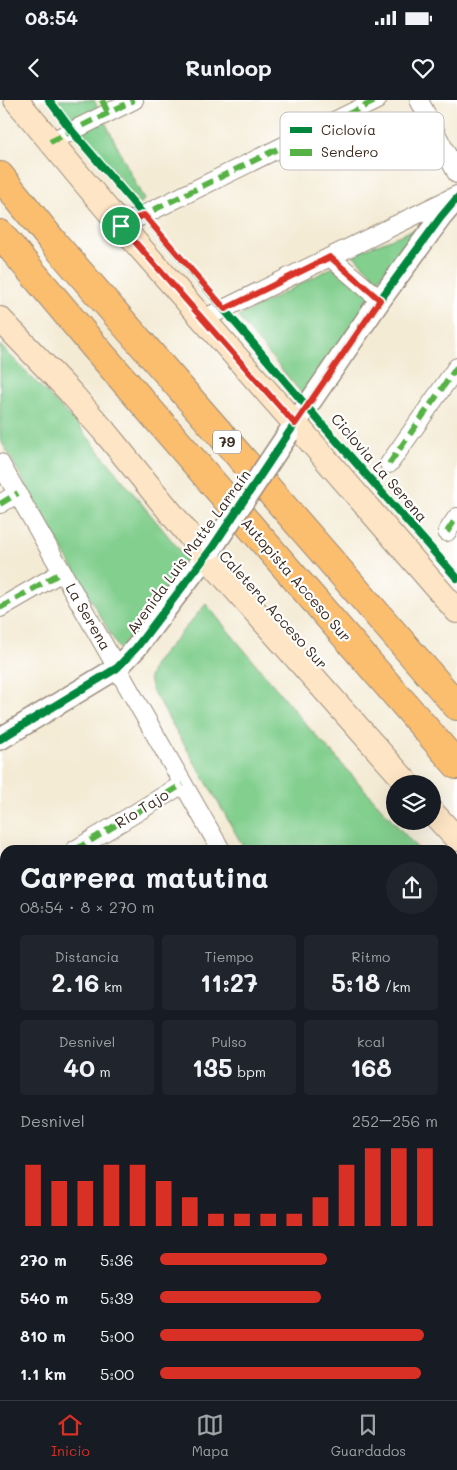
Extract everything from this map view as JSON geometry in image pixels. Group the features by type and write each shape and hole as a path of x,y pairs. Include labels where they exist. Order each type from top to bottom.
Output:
{"highway":[{"name":"79","path":"0,176 54,243 457,706"},
{"name":"Autopista Acceso Sur","path":"0,234 94,346 457,765"}],"main road":[{"path":"16,100 121,226 203,319 292,429 457,611"},
{"name":"Caletera Acceso Sur","path":"0,319 70,392 400,775"},
{"path":"441,822 457,839"}],"street":[{"path":"50,142 105,106 134,100"},
{"path":"353,112 377,100"},
{"path":"419,100 425,112"},
{"path":"121,226 280,148"},
{"path":"444,149 457,174"},
{"path":"203,319 457,196"},
{"name":"Avenida Luis Matte Larraín","path":"0,739 117,668 136,648 209,552 380,300 457,196"},
{"path":"330,257 380,300"},
{"path":"389,464 457,367"},
{"name":"La Serena","path":"0,462 218,845"},
{"path":"0,504 18,493"},
{"path":"0,608 62,572"},
{"name":"Río Tajo","path":"83,845 183,784"}],"green space":[{"path":"57,100 94,100 144,200 140,204"},
{"path":"416,229 378,280 352,254"},
{"path":"333,267 374,299 303,395 238,317"},
{"path":"0,345 77,424 190,563 127,651 119,649 0,439"},
{"path":"206,604 309,728 333,752 386,813 386,830 401,830 415,845 242,845 152,690 149,678 154,664"}],"marked path":[{"path":"102,100 108,113"},
{"path":"50,142 134,100"},
{"path":"353,112 377,100"},
{"path":"121,226 280,148"},
{"path":"389,464 457,367"},
{"path":"0,504 18,493"},
{"path":"447,532 457,517"},
{"path":"0,608 62,572"},
{"path":"83,845 183,784"}],"cycle path":[{"name":"Ciclovìa La Serena","path":"49,100 72,131 320,422 457,578"},
{"path":"0,739 117,668 136,648 212,548 380,300 457,198"}],"route":[{"path":"144,215 225,309 330,257 380,300 295,424 121,226 144,215"}]}
